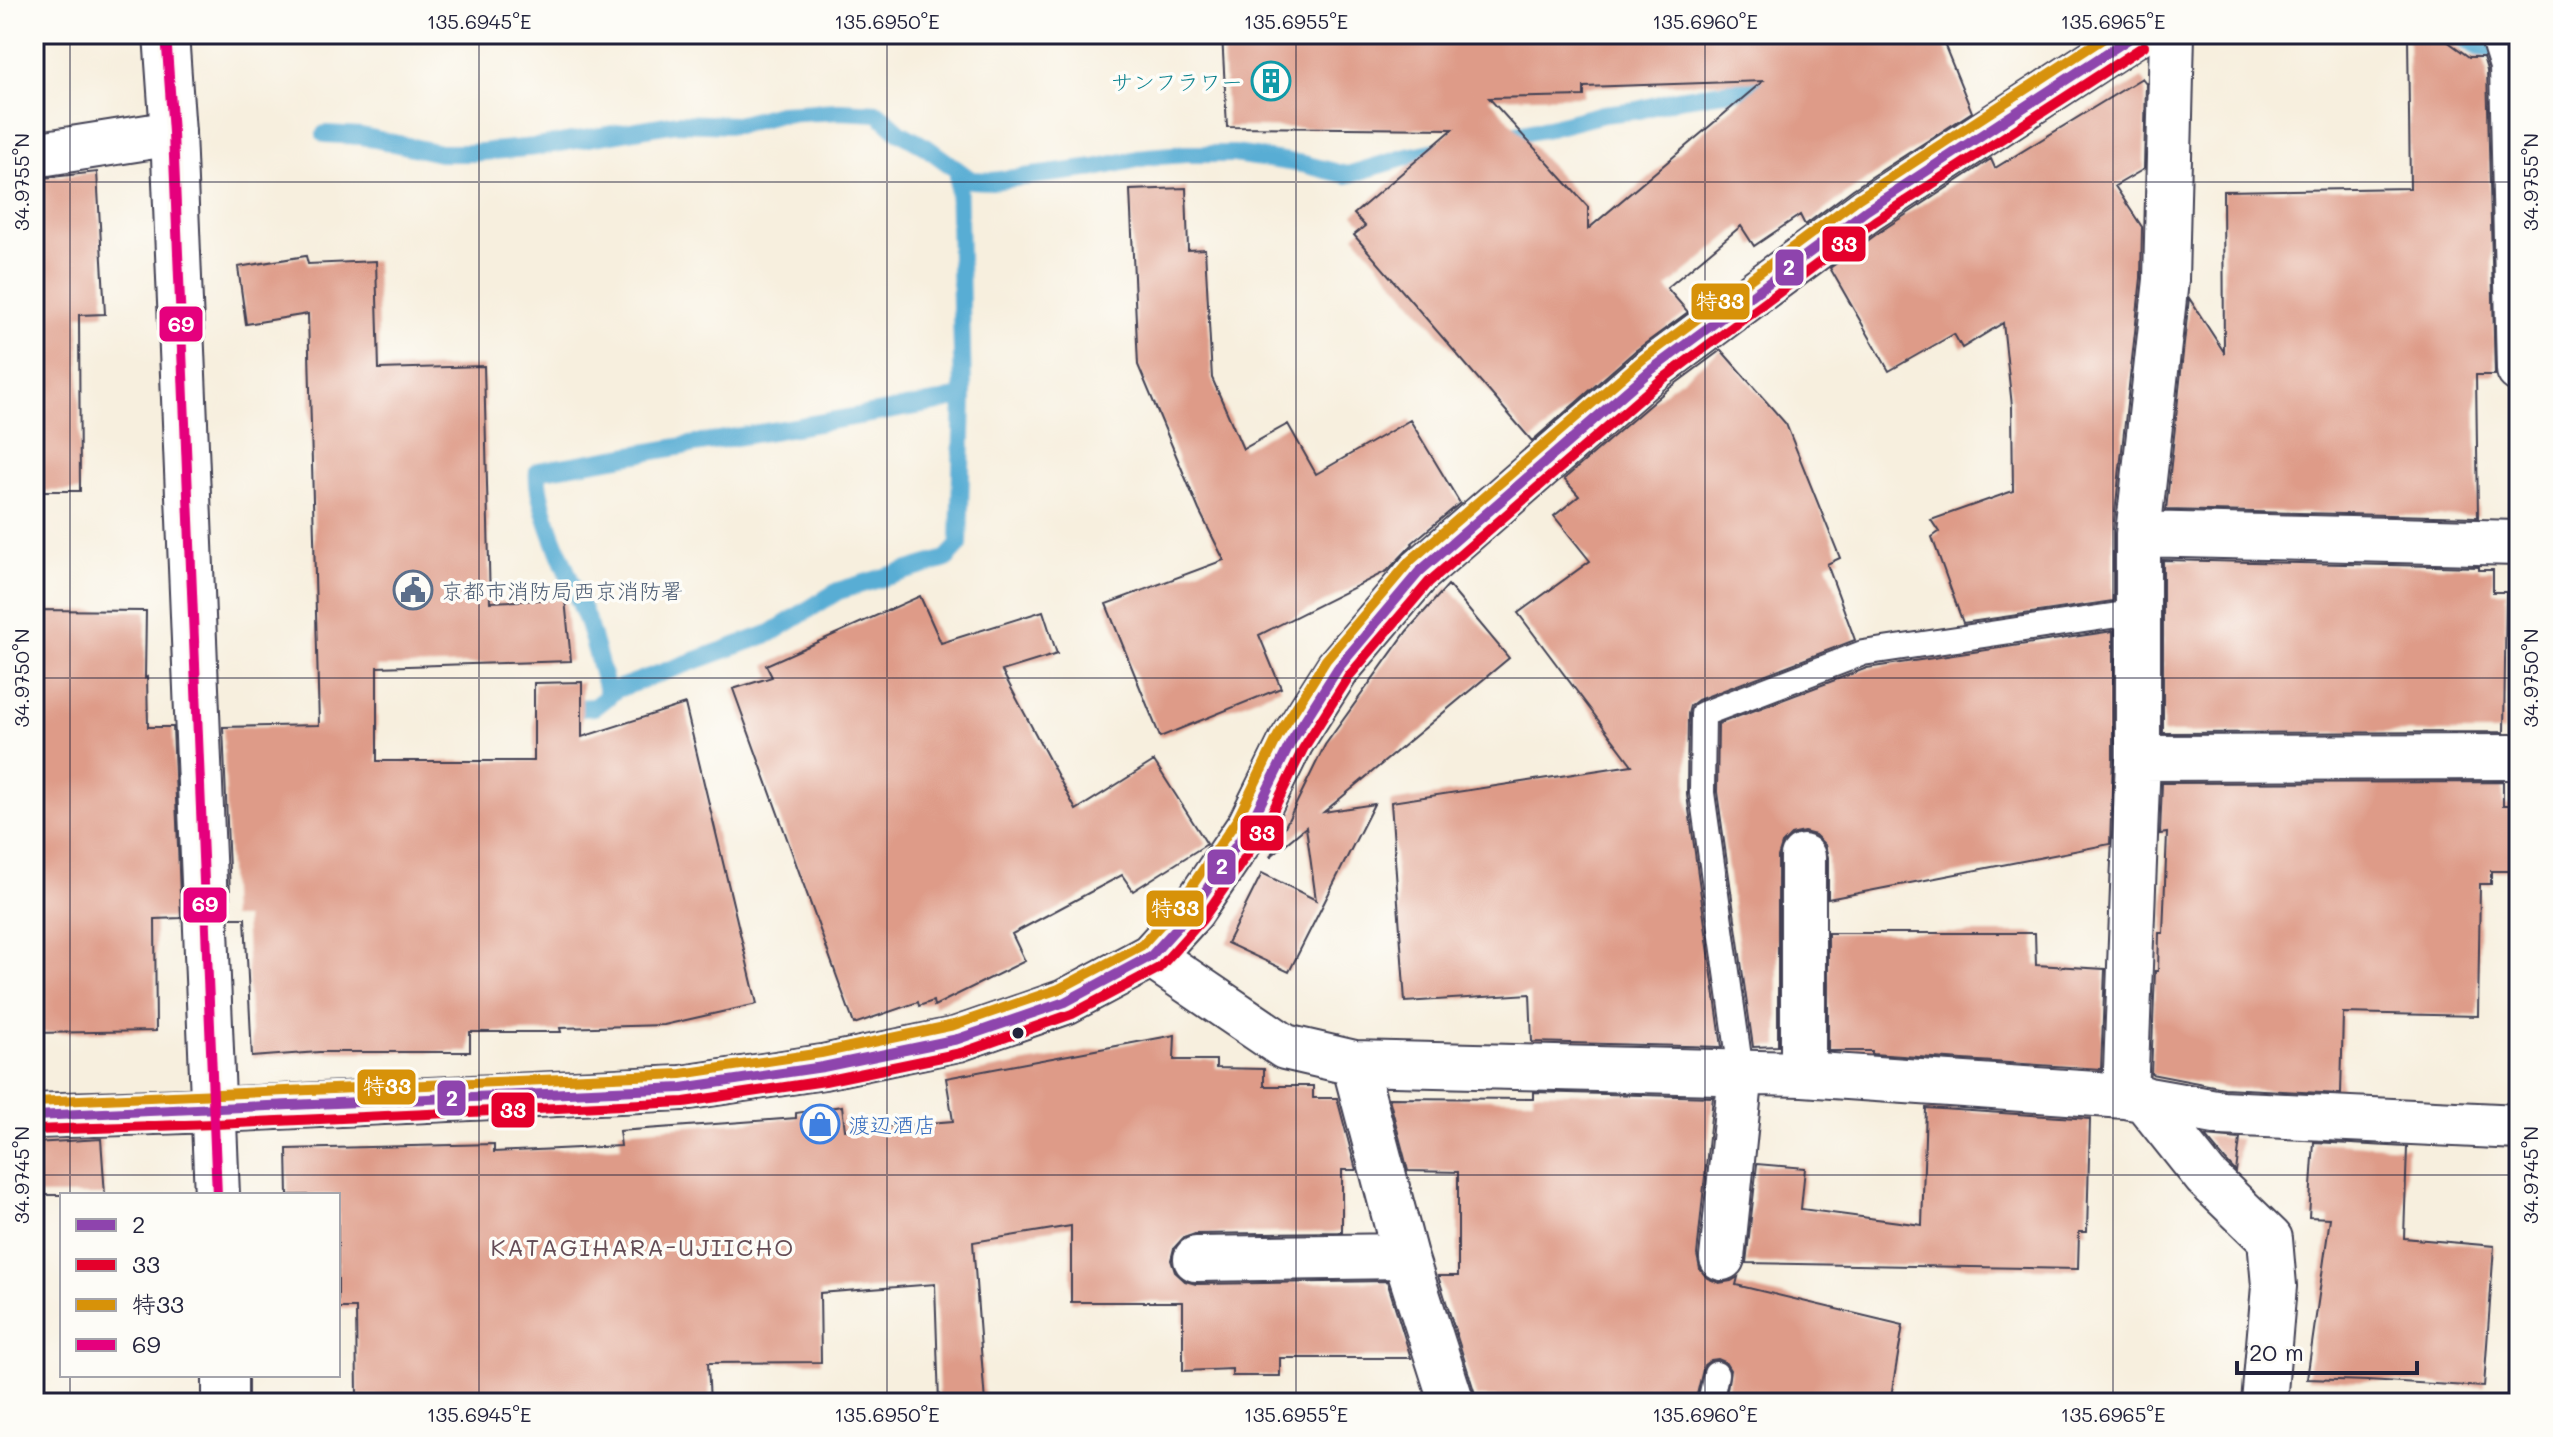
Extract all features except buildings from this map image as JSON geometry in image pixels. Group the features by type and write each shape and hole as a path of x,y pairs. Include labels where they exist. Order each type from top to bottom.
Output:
{"street":[{"path":"166,34 173,133 217,1193"},
{"path":"34,1116 682,1088 823,1067 958,1039 1065,1002 1151,956 1192,911 1250,825 1291,742 1338,668 1419,572 1651,370 1867,210 2136,34"},
{"path":"2172,34 2166,280 2138,534 2134,1097 2206,1177 2270,1239 2274,1286 2264,1403"},
{"path":"2506,47 2519,370"},
{"path":"34,155 173,133"},
{"path":"2138,534 2519,543"},
{"path":"2138,758 2519,757"},
{"path":"1803,857 1803,1074"},
{"path":"1151,956 1285,1047 1354,1063 1803,1074 2134,1097 2221,1113 2519,1127"},
{"path":"1354,1063 1405,1256 1452,1403"},
{"path":"1722,1258 1741,1072"},
{"path":"1196,1259 1405,1256"},
{"path":"225,1377 225,1403"}],"lane":[{"path":"1741,1072 1702,793 1703,714 1863,653 2138,612"},
{"path":"1710,1403 1716,1374"}],"waterway":[{"path":"2457,34 2478,47 2506,51"},
{"path":"1500,137 1603,114 1639,110 1678,99 1780,83"},
{"path":"325,134 361,136 440,153 471,153 536,147 677,123 737,125 779,114 878,113 899,132 926,147 971,180 992,181 1185,154 1234,154 1303,164 1347,175 1447,149"},
{"path":"567,723 567,714 579,708 594,707 617,689 771,633 838,591 946,559 959,545 963,396 958,171"},
{"path":"609,696 586,618 548,523 538,486 538,471 963,396"}],"transit line":[{"name":"69","path":"166,34 173,133 217,1193"},
{"name":"特33","path":"34,1102 681,1074 821,1053 954,1025 1059,989 1142,945 1181,902 1238,818 1278,736 1326,660 1410,561 1643,359 1859,198 2110,34"},
{"name":"2","path":"34,1116 682,1088 823,1067 958,1039 1065,1002 1151,956 1192,911 1250,825 1291,742 1338,668 1419,572 1651,370 1867,210 2136,34"},
{"name":"33","path":"34,1130 684,1102 825,1081 961,1053 1072,1014 1159,968 1202,920 1262,833 1303,749 1349,676 1429,582 1660,381 1875,221 2144,46"}],"place":[{"name":"サンフラワー","path":"1271,81"},
{"name":"京都市消防局西京消防署","path":"413,590"},
{"name":"渡辺酒店","path":"820,1124"}],"district":[{"name":"KATAGIHARA-UJIICHO","path":"643,1246"}]}
